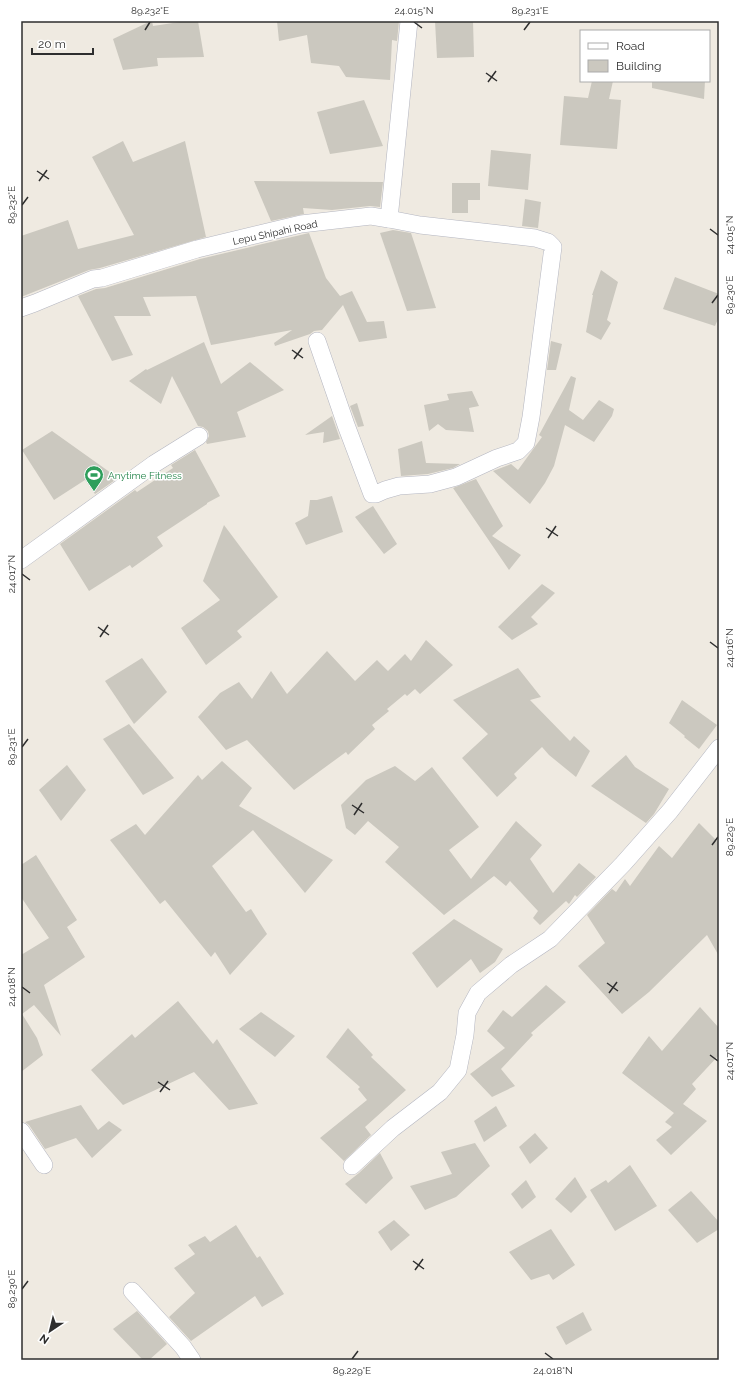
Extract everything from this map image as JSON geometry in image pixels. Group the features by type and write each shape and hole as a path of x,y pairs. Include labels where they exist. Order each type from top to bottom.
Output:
{"street":[{"path":"389,219 409,21"},
{"name":"Lepu Shipahi Road","path":"21,308 93,279 102,278 197,249 301,224 371,216 420,225 535,238 548,242 553,246 531,417 526,443 518,451 497,458 456,477 430,484 399,486 372,494 317,341"},
{"path":"21,560 154,464 199,436"},
{"path":"352,1166 393,1128 440,1092 458,1070 465,1035 467,1013 478,993 511,965 550,939 623,864 670,811 719,748"},
{"path":"21,1131 44,1165"},
{"path":"132,1291 183,1347 192,1360"}],"building":[{"path":"151,21 153,26 186,21 198,21 204,57 157,58 158,66 123,70 113,39"},
{"path":"277,21 399,21 397,41 392,40 390,80 346,77 339,66 311,63 307,35 279,41"},
{"path":"435,21 473,21 474,57 437,58"},
{"path":"592,82 613,82 609,99 621,100 617,149 560,145 564,96 588,98"},
{"path":"652,82 705,82 704,99 652,88"},
{"path":"364,100 383,146 330,154 317,112"},
{"path":"123,141 133,162 185,141 206,237 89,270 21,297 21,236 68,220 78,249 134,235 92,157"},
{"path":"491,150 531,154 528,190 488,186"},
{"path":"254,181 383,182 380,207 370,206 332,210 303,208 304,214 271,221"},
{"path":"452,183 480,183 480,200 468,200 468,213 452,213"},
{"path":"525,199 541,202 538,228 522,226"},
{"path":"393,230 411,233 436,308 407,311 380,233"},
{"path":"309,233 326,278 340,296 352,291 367,322 384,321 387,338 359,342 343,305 322,330 314,331 310,334 275,346 274,343 292,330 211,345 196,296 143,297 151,316 114,316 133,355 112,361 78,296 96,289 105,288 200,259"},
{"path":"601,270 618,282 607,320 611,323 601,340 586,332 592,295"},
{"path":"675,277 719,294 719,317 715,326 663,309"},
{"path":"551,341 562,344 556,370 547,370"},
{"path":"204,342 221,384 250,362 284,390 237,412 246,437 207,444 206,442 209,436 208,431 203,427 198,426 172,376 161,404 129,381 146,369 147,370"},
{"path":"571,376 576,378 569,410 583,420 599,400 614,409 612,416 594,442 565,425 554,466 545,483 530,504 493,471 511,464 518,470 542,437 539,435"},
{"path":"472,391 479,406 469,408 474,432 446,430 438,424 429,431 424,405 449,400 447,394"},
{"path":"357,403 364,426 358,427 350,406"},
{"path":"332,416 340,439 323,443 324,432 305,435"},
{"path":"52,431 118,478 95,494 85,480 54,500 22,450"},
{"path":"422,441 426,463 460,464 453,468 428,474 401,476 398,449"},
{"path":"195,450 220,496 207,503 157,537 163,546 132,568 130,565 89,591 60,544 135,490 137,492 173,468 171,465"},
{"path":"476,479 503,526 492,536 521,555 509,570 453,488"},
{"path":"332,496 343,532 306,545 295,523 308,516 310,500 317,500"},
{"path":"373,506 397,544 384,554 355,517"},
{"path":"224,525 278,597 237,631 242,637 206,665 181,628 220,600 203,581"},
{"path":"542,584 555,593 531,617 538,624 512,640 498,627"},
{"path":"426,640 453,665 420,694 415,689 407,696 405,694 387,709 389,711 372,725 375,729 348,755 346,752 294,790 247,740 226,750 198,717 220,693 239,682 252,699 271,671 287,694 327,651 355,681 377,660 388,671 405,654 411,661"},
{"path":"142,658 167,692 134,724 105,681"},
{"path":"518,668 541,697 530,700 570,741 574,736 590,751 576,777 549,755 542,747 514,774 517,778 497,797 462,758 488,734 453,700"},
{"path":"682,700 717,725 699,749 669,723"},
{"path":"129,724 174,778 143,795 103,739"},
{"path":"626,755 635,767 669,789 654,814 646,823 591,786"},
{"path":"222,761 252,788 239,806 333,860 305,893 253,830 212,866 246,912 251,909 267,934 230,975 215,952 211,957 165,900 160,904 110,840 136,824 145,835 198,775 202,780"},
{"path":"67,765 86,790 61,821 39,790"},
{"path":"395,766 415,781 432,767 479,827 449,850 471,879 516,821 542,845 530,859 553,893 579,863 596,877 577,897 575,895 569,904 566,901 540,925 533,918 538,911 510,881 506,886 494,876 444,915 385,862 399,847 368,821 355,835 346,828 341,805 366,780"},
{"path":"699,823 719,843 719,956 707,935 649,992 622,1014 578,966 605,943 587,915 612,889 616,892 625,879 630,886 659,846 672,858"},
{"path":"36,855 77,920 67,927 85,957 44,985 61,1036 34,1005 22,1014 37,1038 43,1055 21,1072 21,955 49,938 21,897 21,865"},
{"path":"454,919 503,949 495,962 480,973 471,959 437,988 412,953"},
{"path":"546,985 566,1002 531,1033 533,1035 501,1069 515,1086 492,1097 470,1074 505,1048 487,1031 503,1010 512,1017"},
{"path":"178,1001 213,1044 217,1039 258,1104 229,1110 194,1072 123,1105 91,1070 132,1034 135,1038"},
{"path":"700,1007 719,1028 719,1055 692,1084 696,1089 683,1104 707,1121 671,1155 656,1140 672,1127 665,1122 674,1113 622,1073 649,1036 662,1051"},
{"path":"261,1012 295,1036 275,1057 239,1029"},
{"path":"348,1028 373,1055 371,1057 406,1090 365,1127 371,1135 344,1161 320,1138 367,1100 358,1089 360,1087 326,1057"},
{"path":"81,1105 98,1130 109,1121 122,1130 92,1158 76,1138 45,1149 29,1125 25,1122"},
{"path":"496,1106 507,1126 484,1142 474,1121"},
{"path":"535,1133 548,1148 530,1164 519,1147"},
{"path":"475,1143 490,1166 456,1197 425,1210 410,1186 452,1174 441,1152"},
{"path":"380,1153 393,1178 366,1204 345,1184"},
{"path":"630,1165 657,1206 615,1231 590,1190 606,1180 608,1183"},
{"path":"575,1177 587,1197 571,1213 555,1199"},
{"path":"526,1180 536,1197 522,1209 511,1194"},
{"path":"691,1191 719,1222 719,1229 697,1243 668,1210"},
{"path":"394,1220 410,1235 391,1251 378,1232"},
{"path":"236,1225 257,1258 260,1256 284,1294 262,1307 255,1296 191,1341 169,1317 195,1293 174,1268 195,1254 188,1245 205,1236 210,1242"},
{"path":"551,1229 575,1265 553,1280 549,1274 531,1280 509,1252"},
{"path":"137,1311 167,1344 149,1360 143,1360 113,1329"},
{"path":"583,1312 592,1330 566,1345 556,1327"}],"place":[{"name":"Anytime Fitness","path":"94,492"}]}
